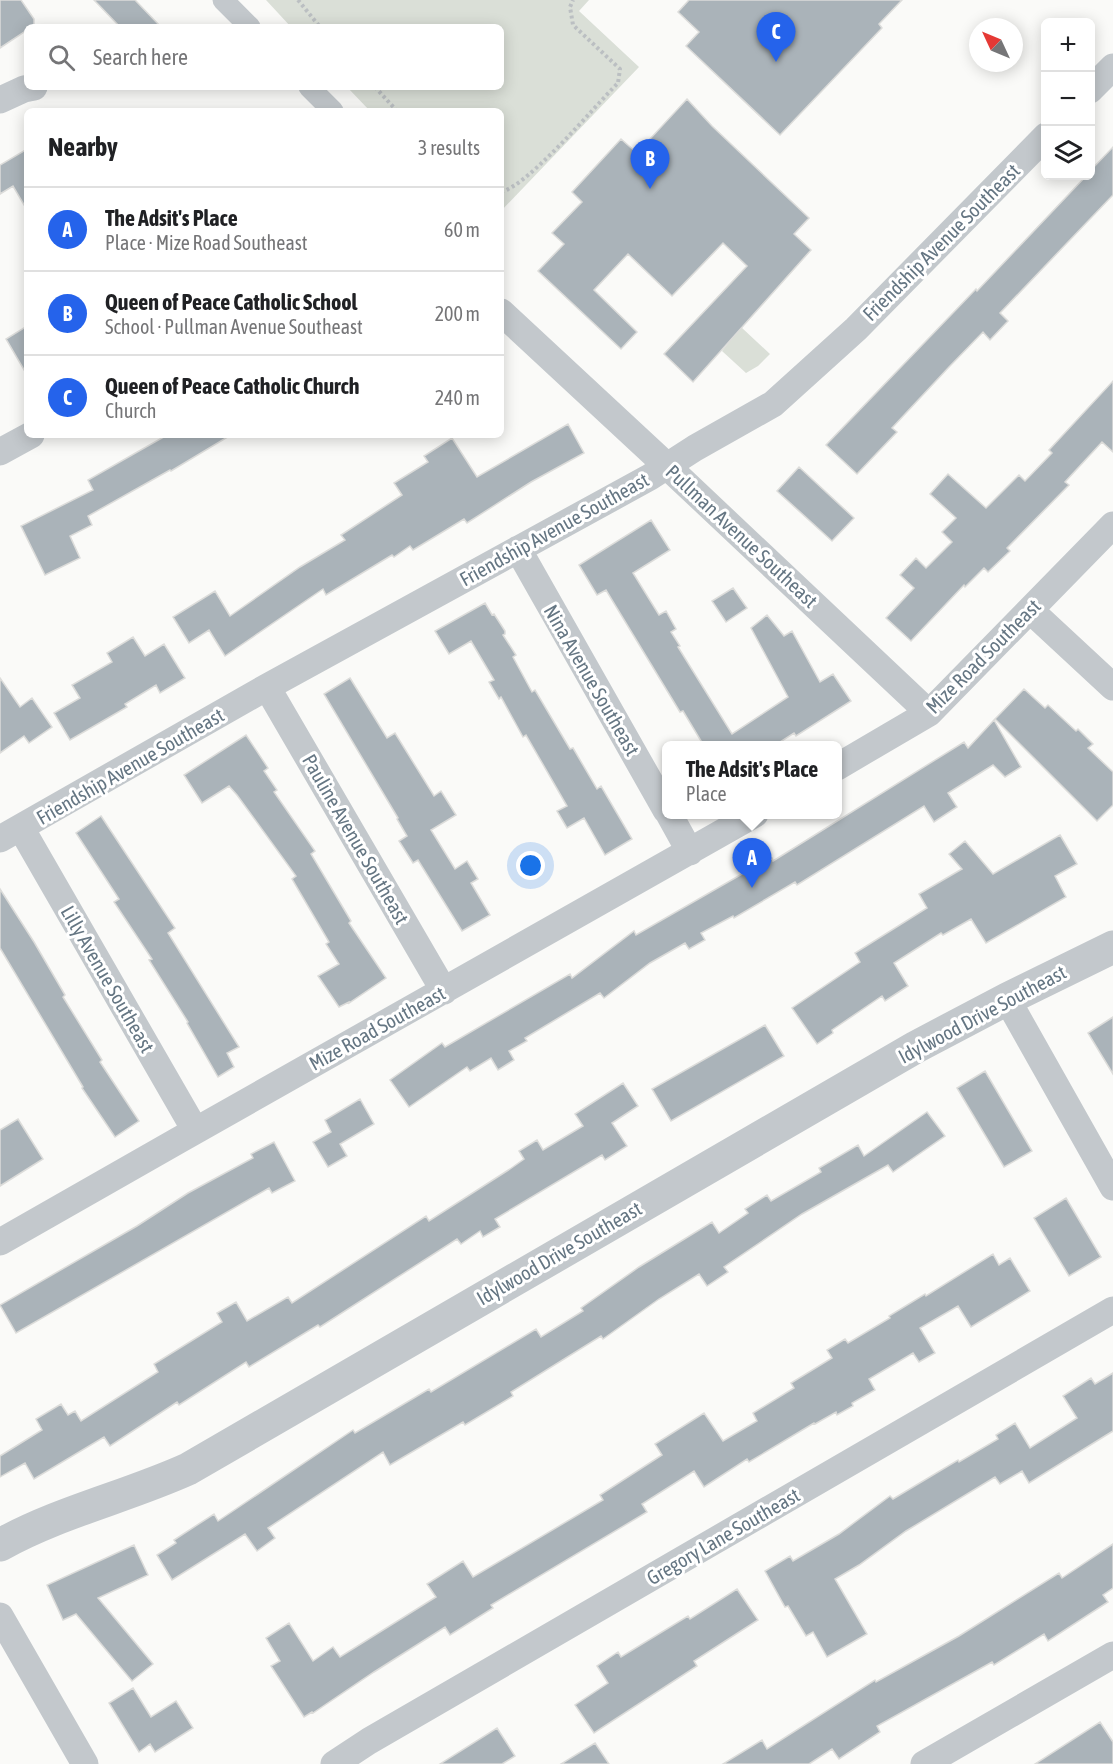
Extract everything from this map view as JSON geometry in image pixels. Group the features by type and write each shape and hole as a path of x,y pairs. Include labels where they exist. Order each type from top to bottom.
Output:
{"street":[{"path":"223,0 247,24"},
{"path":"1095,85 1113,67"},
{"path":"0,100 24,89"},
{"path":"312,90 330,108"},
{"name":"Friendship Avenue Southeast","path":"11,833 267,687 668,466 773,404 856,328 1041,141"},
{"name":"Pullman Avenue Southeast","path":"504,315 929,713"},
{"path":"0,452 26,438"},
{"name":"Mize Road Southeast","path":"842,763 929,713 1113,525"},
{"name":"Nina Avenue Southeast","path":"518,549 662,803"},
{"path":"1030,610 1113,687"},
{"name":"Pauline Avenue Southeast","path":"267,687 444,991"},
{"path":"672,819 690,852"},
{"name":"Mize Road Southeast","path":"0,1242 746,819"},
{"name":"Lilly Avenue Southeast","path":"11,833 195,1131"},
{"name":"Idylwood Drive Southeast","path":"0,1545 21,1533 59,1517 132,1492 188,1469 916,1047 1113,947"},
{"path":"1007,999 1113,1187"},
{"name":"Gregory Lane Southeast","path":"334,1764 369,1741 1113,1310"},
{"path":"0,1616 85,1764"},
{"path":"924,1764 1113,1655"}],"path":[{"path":"298,0 318,24"},
{"path":"504,191 528,176 618,83 620,69 573,25 570,7 573,0"},
{"path":"378,90 394,108"}],"shaded area":[{"path":"266,0 589,0 579,11 639,67 504,208 504,108 367,108 350,90 504,90 504,24 288,24"},
{"path":"741,327 770,354 758,366 746,373 722,351"}],"building":[{"path":"0,0 21,0 34,19 34,24 24,24 24,32 0,48"},
{"path":"94,0 135,0 158,24 117,24"},
{"path":"689,0 902,0 879,24 882,28 780,135 686,46 699,32 678,12"},
{"path":"687,99 712,126 809,218 794,234 811,250 693,382 664,354 747,266 723,243 672,296 628,254 594,290 637,332 621,349 538,271 564,244 552,233 582,202 572,192 621,139 637,153"},
{"path":"1113,147 1113,195 1000,313 1008,321 990,340 983,332 892,428 897,432 857,474 826,445 1082,180 1095,180 1095,166"},
{"path":"24,151 24,205 13,186 0,194 0,165"},
{"path":"24,328 24,370 6,339"},
{"path":"1113,381 1113,452 1102,442 1065,482 1069,485 1007,548 1010,551 988,572 984,568 965,587 964,585 911,641 886,618 914,588 900,575 916,558 926,568 952,542 942,532 956,518 930,494 948,474 986,508 1019,475 1025,481 1052,453 1049,450"},
{"path":"568,424 584,453 531,482 467,523 464,519 413,550 410,546 394,557 392,555 326,595 323,589 225,656 209,630 189,643 173,617 215,591 230,616 300,567 345,540 341,535 402,495 394,483 428,462 424,456 452,438 477,477"},
{"path":"162,438 226,438 88,516 92,525 70,536 80,558 45,575 21,526 93,490 88,480"},
{"path":"799,467 854,518 832,541 777,491"},
{"path":"651,520 670,550 633,573 659,615 666,611 676,629 671,632 680,646 678,647 732,734 788,697 751,628 767,615 784,636 792,631 820,682 833,674 851,701 796,736 794,733 782,741 701,741 683,711 680,712 606,590 597,595 579,565"},
{"path":"733,588 747,608 726,622 712,601"},
{"path":"485,603 505,631 503,635 516,655 513,657 532,692 535,690 597,789 601,786 632,839 605,855 584,818 567,828 557,811 567,806 526,735 523,737 501,697 499,699 489,682 494,680 471,641 449,654 435,631"},
{"path":"133,637 145,656 164,644 185,678 160,693 156,685 125,704 127,707 70,740 54,713 80,698 72,685 112,662 107,653"},
{"path":"0,678 20,707 32,698 52,727 29,743 24,736 0,753"},
{"path":"350,678 387,738 395,733 434,796 441,791 456,815 431,830 455,869 467,861 478,879 471,883 490,915 462,931 418,860 413,863 399,841 407,836 398,818 324,694"},
{"path":"1024,689 1045,708 1048,705 1076,731 1078,729 1093,744 1088,748 1113,772 1113,805 1097,821 995,719"},
{"path":"994,720 1021,767 1005,777 993,765 948,793 957,807 934,822 924,806 797,885 795,882 734,918 733,916 701,933 705,940 689,949 685,943 650,963 604,998 600,993 525,1038 527,1041 509,1051 514,1060 498,1070 491,1058 470,1071 467,1067 409,1107 390,1080 442,1043 445,1047 570,974 572,978 634,931 636,935 749,870 772,858 773,861 964,742 968,748"},
{"path":"246,735 268,768 264,771 277,790 274,792 315,851 311,854 351,921 349,923 386,978 349,1003 339,1007 318,976 339,964 326,944 329,942 292,879 296,876 229,786 202,803 184,775"},
{"path":"101,816 175,928 168,933 239,1047 227,1053 234,1067 218,1077 188,1022 149,960 152,959 114,902 119,899 76,833"},
{"path":"1060,835 1077,864 1055,876 1066,897 986,943 971,919 943,935 941,933 894,963 908,986 885,1001 882,996 832,1030 833,1033 817,1044 792,1008 860,962 855,953 927,908 919,894 962,869 949,854 965,841 993,874"},
{"path":"0,889 65,995 63,997 102,1060 100,1062 139,1121 115,1137 82,1088 0,948"},
{"path":"1113,1017 1113,1074 1088,1033"},
{"path":"765,1025 784,1056 671,1121 652,1089"},
{"path":"985,1071 1032,1151 1004,1167 957,1088"},
{"path":"623,1083 638,1106 612,1123 627,1146 605,1160 602,1155 495,1219 500,1227 483,1237 480,1231 461,1244 457,1239 320,1327 318,1325 249,1367 246,1362 179,1405 177,1402 110,1446 104,1437 34,1479 25,1463 0,1477 0,1456 42,1430 36,1419 61,1404 68,1415 75,1411 81,1421 158,1372 154,1364 222,1322 217,1313 236,1302 247,1321 288,1297 292,1303 426,1216 429,1221 510,1169 524,1159 519,1151 537,1140 543,1150 583,1126 575,1114"},
{"path":"360,1099 374,1124 340,1144 347,1156 328,1167 313,1142 331,1132 325,1120"},
{"path":"927,1112 945,1136 893,1172 888,1165 802,1214 724,1267 728,1272 707,1286 699,1274 603,1339 601,1336 511,1392 513,1396 465,1425 463,1422 390,1465 383,1452 268,1528 275,1538 257,1551 245,1534 172,1580 157,1555 176,1543 174,1540 214,1514 218,1521 353,1430 355,1433 429,1389 431,1392 536,1329 541,1337 583,1311 581,1308 639,1267 712,1222 719,1233 748,1213 745,1209 767,1195 771,1201 821,1172 819,1168 858,1145 864,1156"},
{"path":"18,1119 43,1159 0,1186 0,1130"},
{"path":"274,1142 295,1181 272,1193 269,1188 16,1333 0,1305 137,1226 188,1193 253,1158 251,1154"},
{"path":"1066,1198 1101,1257 1069,1276 1034,1218"},
{"path":"993,1254 999,1265 1010,1258 1030,1291 971,1327 958,1306 920,1328 935,1353 919,1362 913,1353 869,1379 875,1390 852,1403 853,1406 837,1415 836,1412 814,1423 749,1462 747,1459 704,1487 694,1471 642,1504 647,1512 491,1605 493,1608 450,1635 445,1627 313,1713 304,1717 271,1666 280,1661 266,1638 289,1623 313,1661 333,1647 340,1657 436,1597 427,1584 463,1561 473,1577 603,1500 600,1495 662,1455 655,1444 704,1413 723,1441 757,1421 753,1413 794,1388 791,1383 832,1358 827,1350 845,1339 848,1343"},
{"path":"1113,1373 1113,1431 1029,1483 1022,1471 1000,1484 995,1477 906,1531 859,1565 835,1579 867,1634 827,1657 813,1632 806,1636 788,1606 785,1607 765,1571 790,1556 793,1561 839,1534 890,1496 893,1499 958,1460 959,1462 998,1439 996,1435 1015,1423 1030,1448 1077,1418 1063,1396 1091,1378 1095,1384"},
{"path":"1113,1544 1113,1588 1103,1595 1108,1602 1048,1641 1044,1634 994,1665 992,1662 877,1726 880,1732 839,1759 832,1749 809,1764 723,1764 762,1740 767,1749 875,1680 876,1682 959,1636 1059,1573 1062,1578"},
{"path":"134,1545 148,1575 98,1598 153,1664 132,1681 76,1614 63,1620 47,1585"},
{"path":"737,1589 758,1620 694,1661 697,1666 594,1733 575,1705 608,1683 597,1666 618,1652 621,1657 688,1616 690,1619"},
{"path":"133,1688 151,1717 176,1701 193,1728 155,1752 150,1744 139,1752 109,1703"},
{"path":"1100,1722 1113,1742 1113,1764 1035,1764"},
{"path":"497,1728 515,1756 502,1764 440,1764"},
{"path":"595,1743 609,1764 561,1764"}],"place":[{"name":"Queen of Peace Catholic Church","path":"776,62"},
{"name":"Queen of Peace Catholic School","path":"650,189"},
{"name":"The Adsit's Place","path":"752,888"}]}
